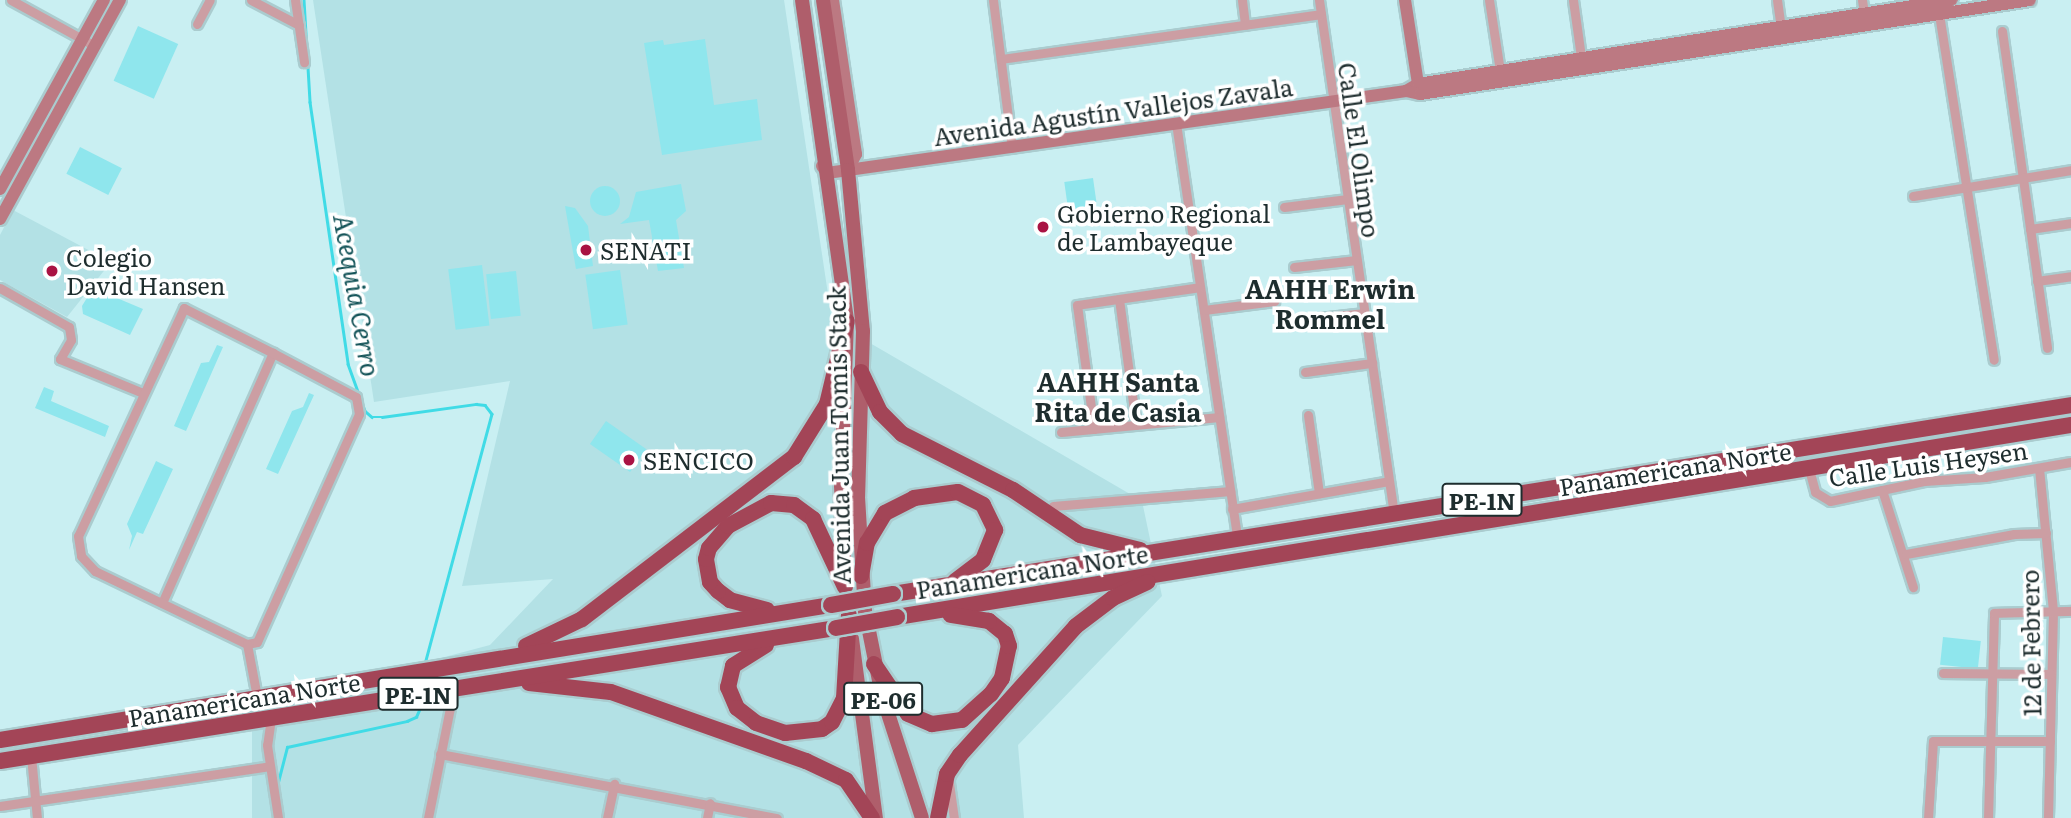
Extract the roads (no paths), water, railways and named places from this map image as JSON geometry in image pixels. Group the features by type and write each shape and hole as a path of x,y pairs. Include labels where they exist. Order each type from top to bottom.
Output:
{"highway":[{"path":"496,657 582,618 794,457 827,404 847,321"},
{"path":"861,372 880,412 915,442 1004,485 1080,536 1149,552"},
{"name":"Panamericana Norte","path":"0,740 496,657 2071,405"},
{"name":"Panamericana Norte","path":"0,761 779,638 923,612 2071,425"},
{"path":"861,576 867,543 885,513 914,498 958,492 983,505 995,530 983,560 948,585"},
{"path":"776,612 730,600 710,582 706,571 709,548 716,538 757,508 782,502 804,511 822,532 845,587"},
{"path":"938,818 947,774 1076,626 1113,598 1173,571"},
{"path":"874,664 908,714 932,724 962,720 991,694 1008,660 1004,634 976,616 923,612"},
{"path":"779,638 733,666 730,699 744,715 769,728 798,734 822,729 832,722 844,698 849,615"},
{"path":"491,682 574,685 634,699 828,771 856,789 874,818"}],"main road":[{"name":"Avenida Juan Tomis Stack","path":"802,0 847,321 841,485 845,587 874,818"},
{"name":"Avenida Juan Tomis Stack","path":"822,0 848,170 863,331 861,576 874,664 922,818"}],"street":[{"path":"11,0 95,46"},
{"path":"0,189 104,0"},
{"path":"0,219 120,0"},
{"path":"197,24 210,0"},
{"path":"251,0 299,25"},
{"path":"295,0 304,62"},
{"name":"Avenida Juan Tomis Stack","path":"796,0 821,164 827,173"},
{"name":"Avenida Juan Tomis Stack","path":"834,0 856,154 848,170"},
{"path":"993,0 1012,148"},
{"path":"1242,0 1245,25"},
{"name":"Calle El Olimpo","path":"1319,0 1394,514"},
{"path":"1405,0 1419,89"},
{"path":"1489,0 1500,71"},
{"path":"1573,0 1582,64"},
{"path":"1777,0 1781,32"},
{"name":"Avenida Agustín Vallejos Zavala","path":"1781,32 1863,7 1951,0"},
{"name":"Avenida Agustín Vallejos Zavala","path":"827,173 1406,91 1781,32 1939,14 2029,0"},
{"path":"1939,14 1994,360"},
{"path":"1001,59 1321,15"},
{"path":"2002,31 2047,348"},
{"name":"Avenida Agustín Vallejos Zavala","path":"1419,89 1500,71 1582,64"},
{"path":"1176,123 1237,538"},
{"path":"1913,195 2071,170"},
{"path":"1284,207 1348,199"},
{"path":"2030,229 2071,223"},
{"path":"1294,267 1357,260"},
{"path":"2037,281 2071,276"},
{"path":"1094,429 1077,305 1200,287"},
{"path":"0,288 69,327 71,340 60,359 144,393"},
{"path":"1119,299 1136,425"},
{"path":"1203,310 1274,301"},
{"path":"184,308 273,353 356,397 359,414 257,642 247,643 94,571 78,548 78,536 184,308"},
{"path":"1301,320 1364,313"},
{"path":"162,603 273,353"},
{"path":"1305,372 1372,363"},
{"path":"1308,415 1319,493"},
{"path":"1061,432 1219,417"},
{"name":"Calle Luis Heysen","path":"1809,469 1815,492 1824,500 2071,462"},
{"name":"12 de Febrero","path":"2039,468 2053,612 2048,818"},
{"path":"1232,509 1389,481"},
{"path":"1882,490 1906,554 1913,587"},
{"path":"1053,506 1230,491"},
{"path":"1906,554 2014,534 2046,533"},
{"path":"1988,818 1994,613 2071,611"},
{"path":"247,643 257,697"},
{"path":"1942,673 2051,674"},
{"path":"428,818 454,688"},
{"path":"271,718 270,766 278,818"},
{"path":"1928,818 1933,741 2050,741"},
{"path":"440,754 614,784 777,818"},
{"path":"31,756 37,818"},
{"path":"0,806 270,766"},
{"path":"947,774 954,818"},
{"path":"607,818 614,784"},
{"path":"707,818 710,803"}],"waterway":[{"name":"Acequia Cerro","path":"304,0 310,102 348,364 365,411 372,417 382,417 476,404 485,405 492,414 425,664"},
{"name":"Acequia Cerro","path":"277,786 287,747 407,721 416,717 421,706"}],"place":[{"name":"Gobierno Regional de Lambayeque","path":"1043,227"},
{"name":"SENATI","path":"586,250"},
{"name":"Colegio David Hansen","path":"52,271"},
{"name":"SENCICO","path":"629,460"}],"district":[{"name":"AAHH Erwin Rommel","path":"1330,303"},
{"name":"AAHH Santa Rita de Casia","path":"1118,396"}]}
